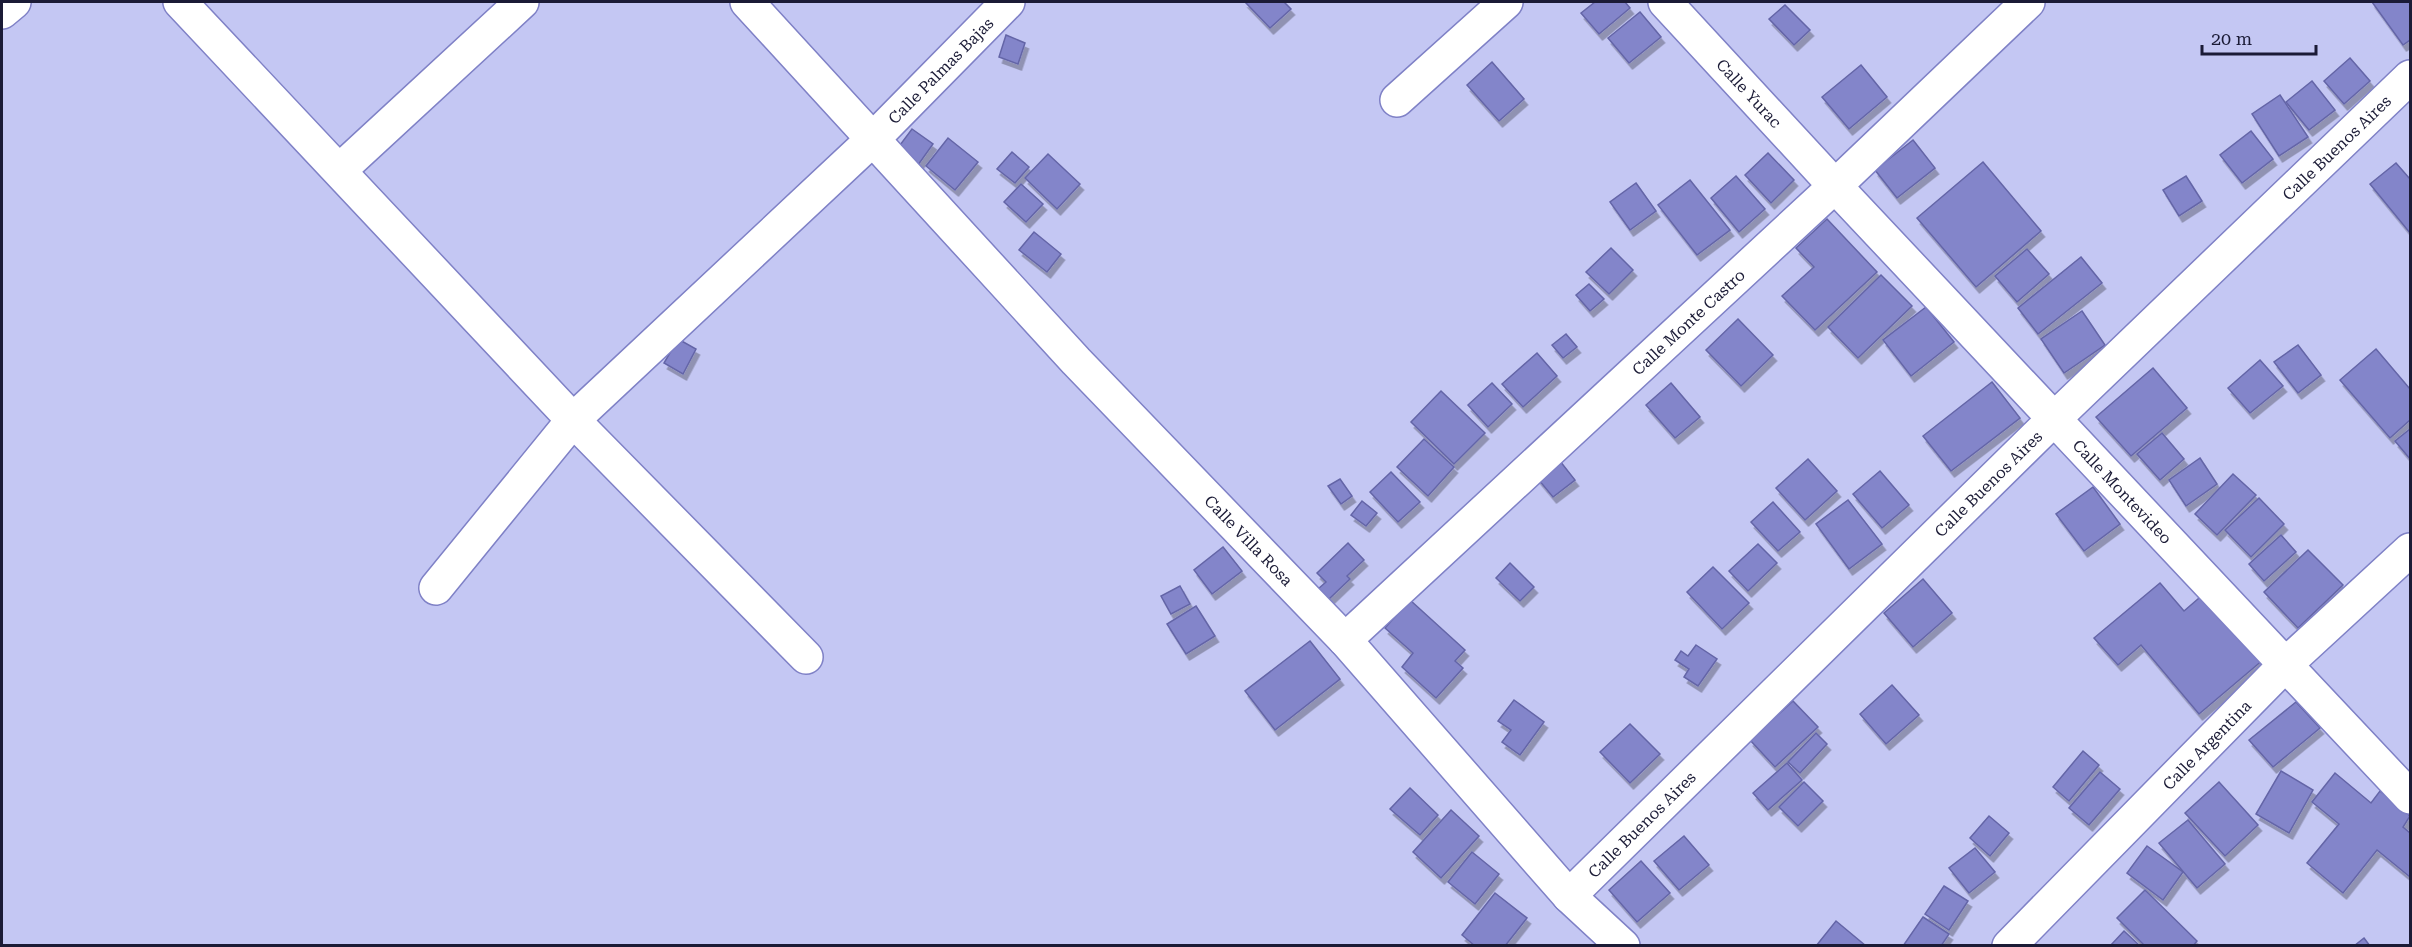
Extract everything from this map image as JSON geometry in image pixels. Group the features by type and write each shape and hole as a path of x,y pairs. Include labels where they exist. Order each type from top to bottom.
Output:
{"street":[{"path":"2,12 14,2"},
{"path":"180,2 573,420 806,657"},
{"path":"340,170 522,2"},
{"name":"Calle Villa Rosa","path":"747,2 1076,361 1345,640 1569,896 1623,945"},
{"name":"Calle Palmas Bajas","path":"436,588 573,420 873,140 1008,2"},
{"path":"1397,100 1506,2"},
{"name":"Calle Yurac","path":"1665,2 1835,186"},
{"name":"Calle Monte Castro","path":"1345,640 1835,186 2028,2"},
{"name":"Calle Buenos Aires","path":"1569,896 2054,419 2410,77"},
{"name":"Calle Montevideo","path":"1835,186 2410,797"},
{"name":"Calle Argentina","path":"2009,945 2286,665 2410,550"}],"building":[{"path":"1245,2 1284,2 1291,9 1270,28"},
{"path":"1595,2 1625,2 1630,8 1599,34 1581,13"},
{"path":"2372,2 2410,2 2410,40 2403,45"},
{"path":"1785,5 1810,30 1794,45 1769,19"},
{"path":"1640,12 1661,37 1629,63 1608,38"},
{"path":"1006,35 1025,43 1018,64 999,57"},
{"path":"2350,58 2370,81 2344,104 2324,81"},
{"path":"1492,62 1524,99 1499,121 1467,85"},
{"path":"1861,65 1887,97 1849,129 1822,97"},
{"path":"2312,81 2335,110 2309,130 2286,102"},
{"path":"2280,95 2308,137 2279,156 2252,114"},
{"path":"912,129 933,144 918,165 897,149"},
{"path":"2251,131 2273,159 2242,183 2220,155"},
{"path":"948,138 978,162 955,190 926,166"},
{"path":"1913,140 1935,168 1897,198 1875,170"},
{"path":"1012,152 1029,167 1015,183 997,169"},
{"path":"1768,153 1794,180 1771,203 1745,175"},
{"path":"1048,154 1080,184 1057,209 1025,178"},
{"path":"1983,162 2041,231 1976,287 1917,218"},
{"path":"2396,163 2410,179 2410,233 2370,184"},
{"path":"1736,176 1765,209 1739,232 1711,198"},
{"path":"2186,176 2202,201 2179,216 2163,190"},
{"path":"1690,180 1730,230 1697,255 1658,205"},
{"path":"1636,183 1656,211 1630,230 1610,202"},
{"path":"1021,184 1043,204 1026,222 1004,202"},
{"path":"1827,219 1877,272 1815,330 1782,296 1814,267 1796,248"},
{"path":"1034,232 1061,254 1047,272 1019,250"},
{"path":"1611,248 1633,270 1609,294 1586,272"},
{"path":"2027,249 2049,274 2017,302 1995,276"},
{"path":"2081,257 2102,283 2038,334 2018,308"},
{"path":"1881,275 1912,306 1858,358 1828,327"},
{"path":"1589,284 1604,299 1590,311 1576,295"},
{"path":"1926,307 1954,342 1911,376 1883,340"},
{"path":"2082,311 2105,345 2064,373 2041,339"},
{"path":"1738,319 1773,355 1741,386 1706,350"},
{"path":"1566,334 1577,347 1563,358 1552,345"},
{"path":"678,339 696,349 683,374 664,363"},
{"path":"2298,345 2321,375 2298,393 2274,362"},
{"path":"2376,349 2410,389 2410,420 2390,438 2340,380"},
{"path":"1537,353 1557,376 1523,407 1502,384"},
{"path":"2260,360 2283,386 2250,413 2228,388"},
{"path":"2153,368 2187,408 2131,456 2096,417"},
{"path":"1992,382 2020,418 1951,471 1923,436"},
{"path":"1492,383 1512,404 1488,427 1468,405"},
{"path":"1671,383 1700,417 1675,438 1646,405"},
{"path":"1441,391 1485,433 1454,464 1411,422"},
{"path":"2410,429 2410,459 2395,441"},
{"path":"2162,433 2184,459 2160,480 2137,454"},
{"path":"1424,439 1454,467 1428,496 1397,467"},
{"path":"1556,456 1575,480 1553,497 1533,473"},
{"path":"2200,458 2217,484 2186,506 2169,480"},
{"path":"1808,459 1837,491 1805,520 1776,488"},
{"path":"1880,471 1909,505 1882,528 1853,494"},
{"path":"1391,472 1420,502 1398,522 1370,492"},
{"path":"2233,474 2256,495 2217,535 2195,514"},
{"path":"1340,479 1352,496 1341,504 1328,486"},
{"path":"2093,487 2120,524 2084,551 2056,514"},
{"path":"2259,498 2284,524 2251,557 2225,530"},
{"path":"1848,500 1882,544 1849,569 1816,524"},
{"path":"1362,501 1377,513 1366,526 1351,515"},
{"path":"1773,502 1800,532 1778,551 1751,522"},
{"path":"2281,535 2296,552 2264,581 2249,564"},
{"path":"1348,543 1364,560 1347,576 1350,579 1328,600 1318,589 1326,582 1317,573"},
{"path":"1758,544 1777,563 1748,591 1729,571"},
{"path":"1223,547 1242,571 1212,594 1194,570"},
{"path":"2308,550 2343,585 2298,628 2264,592"},
{"path":"1510,563 1534,587 1520,601 1496,578"},
{"path":"1713,567 1749,603 1722,629 1687,592"},
{"path":"1923,579 1952,613 1913,647 1884,613"},
{"path":"2160,583 2184,611 2206,592 2264,659 2199,714 2141,645 2118,665 2094,638"},
{"path":"1180,586 1190,604 1171,614 1161,596"},
{"path":"1410,600 1465,650 1455,661 1463,668 1436,698 1402,667 1413,653 1385,628"},
{"path":"1196,606 1215,636 1186,654 1167,624"},
{"path":"1310,641 1340,679 1275,730 1245,691"},
{"path":"1696,645 1717,659 1698,686 1684,677 1689,669 1675,660 1681,651 1688,656"},
{"path":"1892,685 1919,715 1886,744 1860,714"},
{"path":"1514,700 1544,722 1520,755 1502,742 1511,730 1498,721"},
{"path":"1793,701 1818,727 1775,767 1750,740"},
{"path":"2296,702 2320,728 2273,767 2249,740"},
{"path":"1630,724 1660,754 1630,783 1600,752"},
{"path":"1816,733 1827,744 1800,773 1788,762"},
{"path":"2083,751 2099,765 2069,801 2053,787"},
{"path":"1787,763 1802,780 1768,810 1753,793"},
{"path":"2281,771 2313,790 2289,833 2256,814"},
{"path":"2100,772 2120,789 2089,825 2069,808"},
{"path":"2335,773 2371,803 2380,791 2410,816 2403,827 2410,833 2410,877 2377,850 2343,893 2307,863 2339,824 2312,802"},
{"path":"1804,782 1823,801 1798,826 1779,807"},
{"path":"2219,782 2258,825 2225,856 2185,813"},
{"path":"1410,788 1438,815 1420,835 1390,809"},
{"path":"1451,810 1479,836 1441,878 1413,852"},
{"path":"1989,816 2009,833 1990,856 1970,838"},
{"path":"2188,820 2225,864 2197,888 2159,843"},
{"path":"1684,836 1709,865 1679,890 1654,861"},
{"path":"2147,846 2183,872 2163,900 2127,873"},
{"path":"1975,848 1995,872 1969,893 1949,868"},
{"path":"1472,852 1499,874 1475,904 1448,882"},
{"path":"1641,861 1670,893 1637,922 1609,890"},
{"path":"1944,886 1968,901 1949,930 1925,914"},
{"path":"2145,890 2197,941 2193,946 2145,946 2117,918"},
{"path":"1495,893 1527,918 1505,946 1475,946 1462,935"},
{"path":"1923,917 1949,934 1941,946 1903,946"},
{"path":"1836,921 1866,946 1816,946"},
{"path":"2124,931 2140,946 2110,946"},
{"path":"2364,938 2370,946 2354,946"}]}
